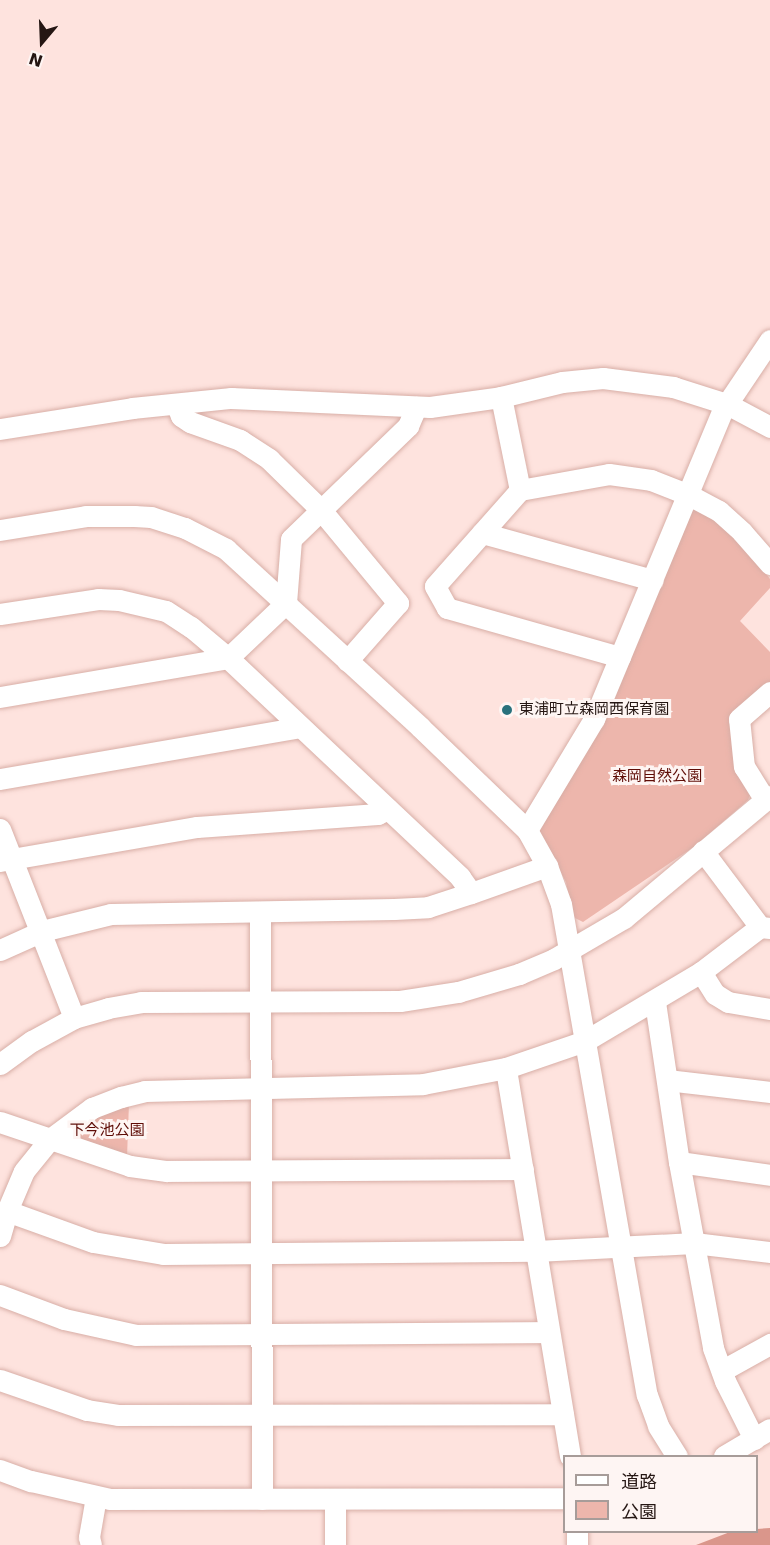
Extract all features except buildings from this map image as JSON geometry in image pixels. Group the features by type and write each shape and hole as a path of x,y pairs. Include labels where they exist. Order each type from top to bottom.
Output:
{"street":[{"path":"527,830 594,719 726,404 770,340"},
{"path":"0,429 132,408 231,398 416,407 501,397 561,382 603,378 673,387 726,404 770,427"},
{"path":"501,397 520,490"},
{"path":"176,404 181,416 190,422 240,440 257,450 321,510 398,603 347,661"},
{"path":"0,697 228,658 286,603 291,539 408,426 416,407"},
{"path":"620,657 447,608 435,586 520,490 609,474 651,480 689,495 718,511 742,532 770,564"},
{"path":"0,530 86,516 151,518 185,528 226,549 420,727 527,830 547,866 561,904 571,950 647,1395 658,1426 676,1455"},
{"path":"482,533 653,580"},
{"path":"0,614 98,599 119,600 166,611 191,627 228,658 460,877 471,893"},
{"path":"0,1064 32,1041 74,1018 108,1008 141,1002 400,1001 458,992 519,974 571,950 624,918 768,798 744,767 739,719 770,692"},
{"path":"0,779 300,727"},
{"path":"6,860 197,827 378,814 388,809"},
{"path":"0,829 6,860 42,931 74,1018"},
{"path":"0,1236 7,1211 24,1172 49,1140 93,1108 145,1091 423,1084 506,1068 585,1041 655,1002 765,927 703,851"},
{"path":"0,950 42,931 111,914 428,907 547,866"},
{"path":"260,912 262,1499"},
{"path":"701,972 715,994 728,1002 770,1009"},
{"path":"655,1002 679,1162 713,1348 725,1381 762,1434 726,1455"},
{"path":"506,1068 570,1455"},
{"path":"667,1080 770,1092"},
{"path":"0,1122 130,1166 167,1171 523,1169"},
{"path":"679,1162 770,1175"},
{"path":"7,1211 54,1229 126,1250 163,1254 536,1251 694,1243 770,1252"},
{"path":"0,1295 64,1319 136,1335 262,1336 549,1332"},
{"path":"723,1371 770,1344"},
{"path":"0,1380 87,1410 118,1415 563,1414"},
{"path":"0,1470 31,1481 96,1497 563,1498"},
{"path":"91,1545 89,1537 96,1497"},
{"path":"334,1545 335,1499"}],"green space":[{"name":"森岡自然公園","path":"699,507 742,541 770,579 770,588 740,621 770,652 770,682 731,716 752,790 748,800 695,846 583,922 573,917 566,882 536,826 604,719 693,509"},
{"name":"下今池公園","path":"129,1103 127,1157 73,1140 74,1132 93,1115"}],"shaded area":[{"path":"770,1528 770,1545 696,1545 727,1533 758,1533 758,1529"}],"place":[{"name":"東浦町立森岡西保育園","path":"507,710"}]}
